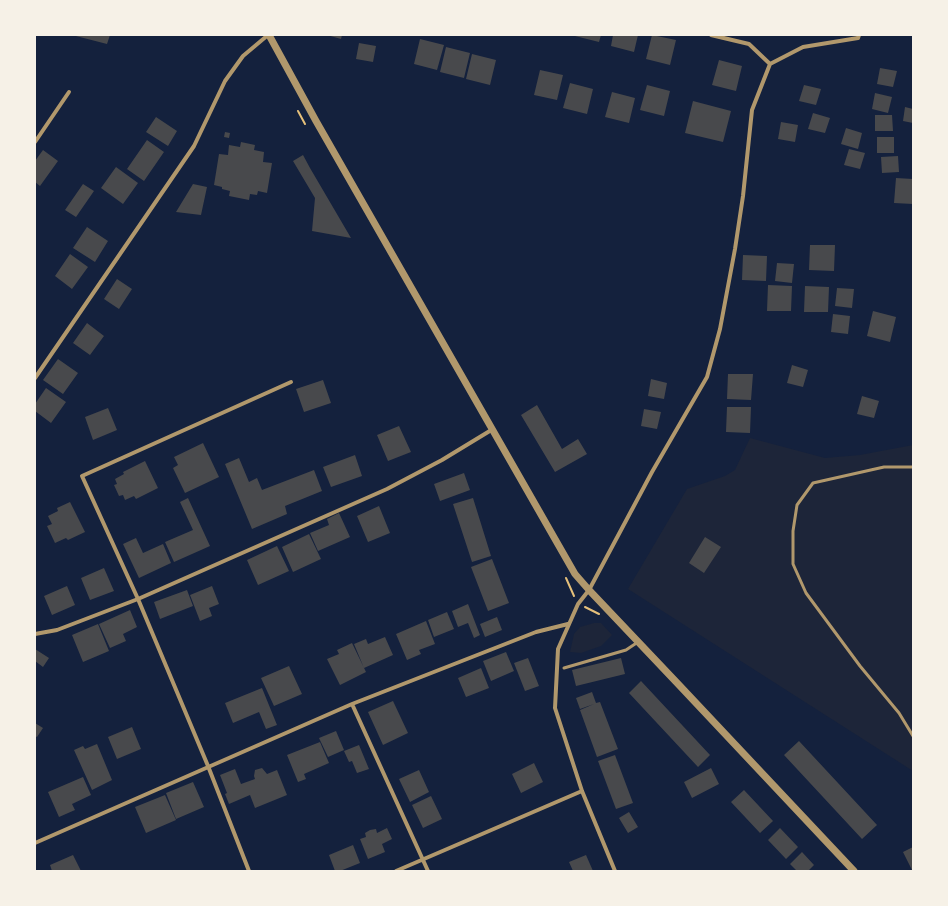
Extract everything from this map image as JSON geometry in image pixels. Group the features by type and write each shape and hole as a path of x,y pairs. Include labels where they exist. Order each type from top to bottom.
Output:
{"street":[{"path":"35,378 194,146 224,81 243,56 268,35 575,574 854,871"},
{"path":"711,35 749,44 770,64"},
{"path":"615,871 582,791 555,708 558,649 578,604 589,590 652,472 707,377 720,329 735,248 743,196 752,110 770,64 803,47 858,36"},
{"path":"35,142 69,92"},
{"path":"249,871 208,766 138,599 82,476 291,382"},
{"path":"35,634 57,630 138,599 387,489 442,460 493,429"},
{"path":"35,843 352,704 536,632 568,624"},
{"path":"352,704 428,871"},
{"path":"396,871 582,791"}],"lane":[{"path":"913,468 884,467 814,483 797,505 793,531 793,564 806,593 860,666 899,713 913,736"},
{"path":"564,668 626,650 638,642"}],"path":[{"path":"298,110 305,124"}],"shaded area":[{"path":"750,438 825,458 860,455 913,445 913,771 628,589 687,489 725,476 735,470"},
{"path":"594,623 601,623 612,635 601,646 581,653 570,652 574,634 580,627"}],"building":[{"path":"72,35 110,35 107,44"},
{"path":"327,35 342,35 341,39"},
{"path":"601,35 599,42 575,36"},
{"path":"613,35 638,35 634,52 611,46"},
{"path":"652,35 676,40 670,65 646,59"},
{"path":"420,39 444,45 437,70 414,64"},
{"path":"359,43 376,46 373,62 356,59"},
{"path":"446,47 470,53 464,78 440,72"},
{"path":"472,54 496,60 490,85 466,79"},
{"path":"719,60 742,66 736,91 712,85"},
{"path":"880,68 897,71 893,87 877,84"},
{"path":"540,70 563,75 557,100 534,95"},
{"path":"570,83 593,89 587,114 563,108"},
{"path":"647,85 670,91 664,116 640,110"},
{"path":"804,85 821,89 816,105 799,101"},
{"path":"612,92 635,98 629,123 605,117"},
{"path":"875,93 892,97 888,113 872,109"},
{"path":"693,101 731,111 723,142 685,133"},
{"path":"905,107 913,109 913,123 903,121"},
{"path":"813,113 830,118 825,133 808,129"},
{"path":"875,115 892,115 893,131 875,131"},
{"path":"156,117 177,131 168,146 146,132"},
{"path":"781,122 798,125 795,142 778,139"},
{"path":"846,128 862,133 858,149 841,144"},
{"path":"225,132 230,133 229,138 224,137"},
{"path":"877,137 894,137 894,153 877,153"},
{"path":"147,140 164,152 144,181 127,169"},
{"path":"241,142 255,145 254,150 264,152 263,162 272,163 267,193 258,191 257,195 250,194 249,200 229,196 230,191 214,185 219,154 228,155 229,145 240,147"},
{"path":"849,149 865,153 860,169 844,165"},
{"path":"43,150 58,161 40,186 35,182 35,161"},
{"path":"303,155 351,238 312,231 315,198 293,161"},
{"path":"898,156 899,172 882,173 881,157"},
{"path":"116,167 138,183 123,204 101,188"},
{"path":"896,178 913,179 913,204 894,203"},
{"path":"83,184 94,191 76,217 65,210"},
{"path":"193,184 207,187 201,215 176,212"},
{"path":"87,227 108,241 95,262 73,248"},
{"path":"810,245 835,245 834,271 809,270"},
{"path":"70,254 88,267 72,289 55,276"},
{"path":"743,255 767,256 766,281 742,280"},
{"path":"777,263 794,264 792,283 775,281"},
{"path":"117,279 132,289 119,309 104,299"},
{"path":"768,285 792,286 791,311 767,311"},
{"path":"805,286 829,287 828,312 804,312"},
{"path":"837,288 854,289 852,308 835,306"},
{"path":"873,311 896,317 890,342 867,336"},
{"path":"833,314 850,316 848,334 831,332"},
{"path":"87,323 104,336 90,355 73,343"},
{"path":"58,359 78,373 63,394 43,380"},
{"path":"792,365 808,370 803,387 787,383"},
{"path":"728,374 753,374 751,400 727,399"},
{"path":"651,379 667,383 664,399 648,396"},
{"path":"323,380 331,403 304,412 296,389"},
{"path":"46,388 66,402 51,423 35,411 35,404"},
{"path":"862,396 879,401 874,418 857,414"},
{"path":"537,405 562,449 578,439 587,454 555,472 521,415"},
{"path":"727,407 751,407 750,433 726,432"},
{"path":"108,408 117,430 93,440 85,417"},
{"path":"644,409 661,412 657,429 641,426"},
{"path":"399,426 411,452 388,461 377,435"},
{"path":"203,443 219,477 185,493 173,468 178,465 174,457"},
{"path":"355,455 362,476 331,487 323,467"},
{"path":"239,458 249,482 257,478 262,490 314,470 322,491 285,506 287,514 252,529 225,464"},
{"path":"145,461 158,488 136,499 134,496 125,500 123,495 119,496 114,485 117,484 115,479 124,474 123,472"},
{"path":"464,473 470,490 440,501 434,484"},
{"path":"188,498 210,546 174,562 165,542 193,530 180,502"},
{"path":"473,498 491,556 472,562 453,504"},
{"path":"70,502 85,532 68,540 66,538 55,543 47,526 52,524 48,516 58,511 57,508"},
{"path":"379,506 390,533 368,542 357,516"},
{"path":"339,513 350,537 318,551 310,533 329,525 327,519"},
{"path":"309,534 321,559 293,572 282,547"},
{"path":"705,537 721,547 704,573 689,563"},
{"path":"136,538 143,553 163,544 171,563 139,578 123,544"},
{"path":"277,546 289,571 258,585 247,560"},
{"path":"492,559 509,603 488,611 471,567"},
{"path":"104,568 114,591 90,600 81,578"},
{"path":"67,586 75,605 52,615 44,596"},
{"path":"212,586 219,604 209,608 212,616 200,621 190,595"},
{"path":"187,590 193,606 160,619 154,602"},
{"path":"468,604 480,635 474,638 468,623 458,627 452,611"},
{"path":"130,610 137,627 123,634 126,641 110,648 99,624"},
{"path":"447,612 454,629 434,637 428,620"},
{"path":"497,617 502,630 485,637 480,624"},
{"path":"426,621 435,644 419,650 421,654 407,660 396,634"},
{"path":"98,624 109,651 83,662 72,635"},
{"path":"385,637 393,655 364,668 354,644 366,639 368,644"},
{"path":"352,643 366,672 340,685 327,659 339,654 337,650"},
{"path":"35,649 49,658 43,667 35,661"},
{"path":"506,652 514,671 491,681 483,661"},
{"path":"528,658 539,686 525,691 514,663"},
{"path":"621,658 625,674 576,686 572,670"},
{"path":"289,666 302,694 274,706 261,678"},
{"path":"481,668 489,688 466,697 458,678"},
{"path":"641,681 710,755 698,767 629,693"},
{"path":"262,688 277,725 266,729 259,712 233,723 225,703"},
{"path":"592,692 596,703 600,702 618,749 597,757 580,710 594,704 580,709 576,698"},
{"path":"393,701 408,733 383,745 368,712"},
{"path":"35,723 43,728 37,737 35,736"},
{"path":"132,727 141,749 117,759 108,737"},
{"path":"336,731 344,750 328,757 319,738"},
{"path":"799,741 877,825 862,839 784,755"},
{"path":"320,742 329,763 304,774 306,779 298,782 287,755"},
{"path":"97,744 112,780 92,790 74,750 83,746 85,749"},
{"path":"359,745 369,769 357,773 352,761 349,762 344,751"},
{"path":"615,755 633,803 616,809 598,761"},
{"path":"534,763 543,782 521,793 512,774"},
{"path":"262,768 267,774 277,770 287,795 255,808 250,795 229,804 225,794 227,793 220,775 235,769 241,784 255,779 255,770"},
{"path":"711,768 719,784 692,798 684,782"},
{"path":"419,770 429,792 410,802 399,779"},
{"path":"83,777 91,795 72,804 75,810 59,817 48,792"},
{"path":"193,782 204,807 176,819 166,793"},
{"path":"744,790 773,821 760,833 731,802"},
{"path":"165,795 176,820 146,833 135,807"},
{"path":"431,796 442,819 423,828 412,805"},
{"path":"629,812 638,827 628,833 619,818"},
{"path":"387,828 392,839 382,844 385,852 368,859 360,839 366,837 365,833 370,830 376,829 377,833"},
{"path":"780,828 798,847 786,859 768,840"},
{"path":"353,845 360,863 340,871 335,871 329,855"},
{"path":"913,847 913,870 912,870 903,852"},
{"path":"802,852 814,865 808,871 797,871 790,864"},
{"path":"73,855 81,871 52,871 50,865"},
{"path":"586,855 593,871 573,871 569,862"}]}
